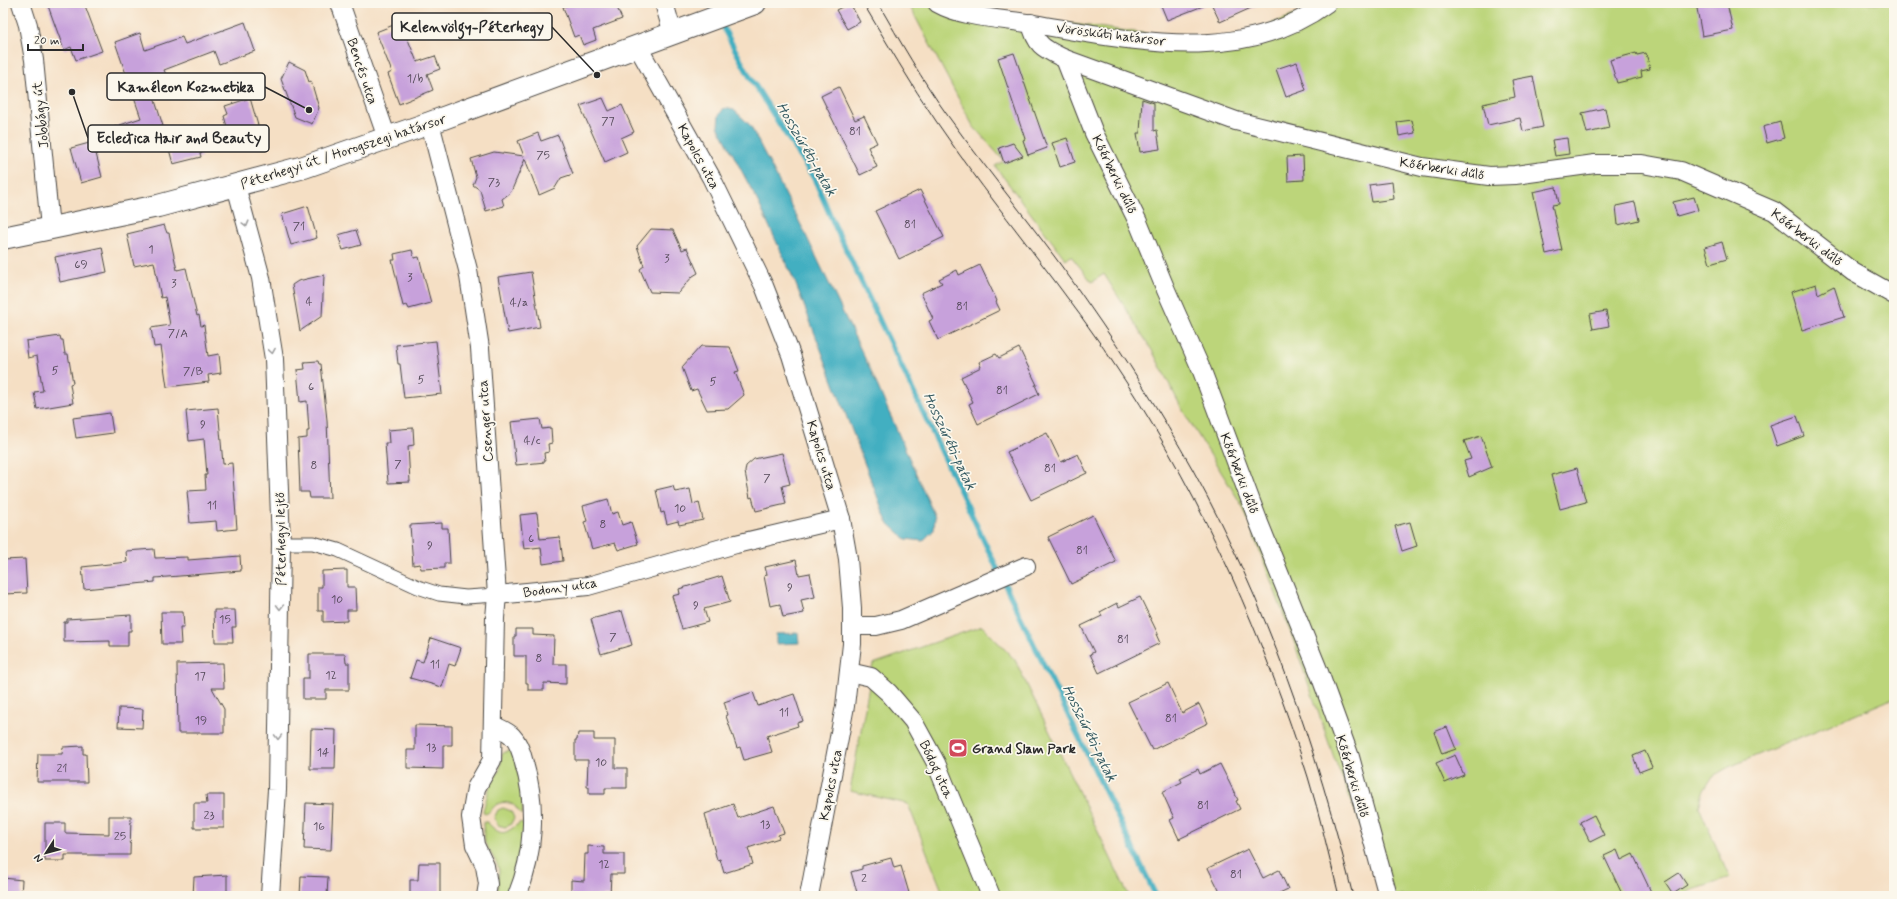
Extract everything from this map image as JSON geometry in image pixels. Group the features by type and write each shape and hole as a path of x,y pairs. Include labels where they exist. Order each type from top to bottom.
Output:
{"street":[{"name":"Jobbágy út","path":"21,3 34,60 50,228"},
{"name":"Bencés utca","path":"340,3 387,138"},
{"path":"664,3 673,34"},
{"name":"Vöröskúti határsor","path":"937,3 965,13 1140,41 1219,43 1248,39 1268,34 1302,19 1327,3"},
{"name":"Péterhegyi út / Horogszegi határsor","path":"3,238 158,206 236,186 304,166 430,123 748,6"},
{"name":"Kőérberki dűlő","path":"1031,23 1034,38 1044,48 1065,60 1236,121 1422,167 1489,176 1515,175 1595,164 1642,164 1681,171 1774,211 1853,272 1894,295"},
{"name":"Kapolcs utca","path":"638,47 711,177 764,286 796,368 841,519 848,559 852,626 849,672 845,706 809,896"},
{"name":"Kőérberki dűlő","path":"1065,60 1094,133 1138,222 1202,371 1256,516 1316,665 1350,757 1388,896"},
{"name":"Csenger utca","path":"430,123 468,270 480,348 497,595 495,618 492,760 476,788 471,817 475,845 485,866 488,884 486,896"},
{"name":"Péterhegyi lejtő","path":"236,186 260,278 274,359 281,543 277,790 270,896"},
{"name":"Bodony utca","path":"281,543 313,543 338,550 418,587 439,594 466,598 588,586 736,544 841,519"},
{"path":"852,626 876,626 895,621 1021,569"},
{"name":"Bódog utca","path":"849,672 871,678 889,693 913,721 936,763 991,896"},
{"path":"493,725 511,736 520,747 530,780 532,827 530,847 517,896"}],"green space":[{"path":"908,3 937,3 943,7 1219,43 1327,3 1894,3 1894,698 1729,767 1713,776 1703,792 1699,807 1730,878 1674,896 1388,896 1333,755 1293,639 1243,507 1183,411 1153,352 1104,274 1092,282 1071,256 1066,260 995,166 1004,161 973,126"},
{"name":"Grand Slam Park","path":"982,626 1015,660 1129,896 944,896 908,804 850,791 873,664"},
{"path":"507,751 512,751 520,775 523,814 521,814 513,804 502,803 498,804 485,814 483,811 490,786 500,769 502,754"},
{"path":"503,808 511,811 514,818 510,825 505,827 498,825 494,818 498,810"},
{"path":"484,822 487,822 497,831 501,832 507,831 521,822 525,825 518,864 509,896 498,896 497,894 499,870 485,843 483,825"}],"water":[{"path":"724,108 734,110 750,125 803,229 871,371 935,517 934,530 923,541 906,539 887,522 795,282 759,204 718,126 719,115"},
{"path":"798,633 799,643 776,644 776,634"}],"building":[{"path":"47,3 84,3 102,51 76,60 71,47 64,50"},
{"path":"574,3 615,3 622,19 593,30 596,40 583,45 579,35 574,37 563,7"},
{"path":"850,3 860,22 847,29 836,10"},
{"path":"1160,3 1208,3 1208,4 1167,20"},
{"path":"1211,3 1262,3 1220,22"},
{"path":"1696,3 1727,3 1733,30 1702,36"},
{"path":"245,22 255,51 219,64 214,51 164,70 170,84 152,91 163,126 119,141 114,127 141,118 115,42 140,33 145,50 182,37 185,44"},
{"path":"401,22 417,62 435,56 440,69 427,74 433,90 399,104 388,74 392,72 376,32"},
{"path":"1014,53 1047,148 1028,155 1023,140 1025,139 998,58"},
{"path":"1636,53 1637,55 1646,53 1650,69 1641,71 1642,77 1617,83 1610,60"},
{"path":"289,62 305,70 309,82 311,81 319,108 312,124 295,117 281,79"},
{"path":"1297,62 1306,90 1286,97 1276,69"},
{"path":"1533,76 1543,127 1523,131 1520,118 1488,125 1483,104 1515,97 1512,80"},
{"path":"839,87 855,120 864,116 877,143 868,147 877,167 860,175 821,96"},
{"path":"250,98 262,139 233,148 224,116 228,114 225,106"},
{"path":"603,98 609,111 622,105 634,132 621,138 627,152 605,162 580,106"},
{"path":"1142,99 1154,103 1154,131 1157,130 1160,149 1140,152 1137,133 1140,133"},
{"path":"1605,108 1609,128 1587,133 1582,113"},
{"path":"1412,120 1415,133 1399,136 1397,122"},
{"path":"1780,122 1784,138 1767,143 1763,127"},
{"path":"194,131 195,134 197,134 202,152 200,153 201,157 173,164 166,138"},
{"path":"538,133 541,141 558,135 573,174 561,178 555,188 539,195 525,159 511,192 502,199 504,206 486,211 480,190 473,185 476,177 471,159 494,152 524,156 518,141"},
{"path":"1067,138 1075,162 1060,167 1052,143"},
{"path":"1567,138 1569,154 1555,156 1552,140"},
{"path":"93,142 102,177 81,183 71,148"},
{"path":"1013,143 1023,156 1004,163 999,148"},
{"path":"1303,156 1304,180 1288,181 1287,157"},
{"path":"1392,182 1394,199 1372,202 1369,185"},
{"path":"1556,187 1559,204 1552,205 1562,250 1546,254 1533,192"},
{"path":"920,190 944,237 899,259 875,211"},
{"path":"1694,197 1698,210 1677,216 1673,202"},
{"path":"1635,202 1639,220 1618,225 1616,206"},
{"path":"308,206 317,238 291,245 282,214"},
{"path":"164,225 167,233 169,233 177,270 186,268 197,316 199,315 201,326 204,325 208,356 219,354 221,373 208,375 209,382 167,387 161,346 154,347 151,328 170,325 165,297 161,298 154,262 134,266 127,234"},
{"path":"651,229 673,230 682,250 687,248 698,273 693,276 678,293 650,292 640,269 644,266 637,246"},
{"path":"356,230 361,245 343,250 338,235"},
{"path":"1722,242 1727,259 1710,264 1705,247"},
{"path":"102,247 107,272 60,282 55,257"},
{"path":"412,250 414,258 419,257 431,303 409,309 407,305 403,306 392,260 395,260 394,254"},
{"path":"980,265 1000,310 938,340 929,321 933,319 921,293 942,283 939,279 957,270 959,275"},
{"path":"531,272 540,327 508,333 498,277"},
{"path":"324,275 322,316 300,331 292,285 298,281"},
{"path":"1816,284 1818,294 1834,286 1844,317 1802,330 1791,292"},
{"path":"1606,311 1609,326 1593,329 1590,314"},
{"path":"60,336 61,340 63,340 65,354 68,354 73,383 70,384 73,403 37,409 34,392 43,391 37,356 28,358 26,341"},
{"path":"436,341 442,394 404,398 396,345"},
{"path":"701,346 730,347 739,371 735,372 744,395 728,409 707,410 697,389 691,391 682,367"},
{"path":"1019,348 1037,385 1035,385 1039,394 978,424 969,404 973,402 961,377 981,367 979,362 996,354 999,358"},
{"path":"318,361 319,364 321,364 327,420 330,498 310,498 309,492 300,492 298,439 307,438 307,431 309,431 307,401 300,402 297,370 305,369 304,362"},
{"path":"218,408 223,464 232,463 237,529 217,531 216,521 190,523 187,491 206,490 205,475 207,475 204,439 189,441 186,411"},
{"path":"110,413 113,433 76,438 73,418"},
{"path":"1797,416 1804,436 1777,446 1770,425"},
{"path":"540,419 542,429 551,428 552,443 548,444 549,452 544,453 545,462 516,465 511,422"},
{"path":"413,428 414,445 408,446 410,482 388,483 385,443 389,443 388,430"},
{"path":"1047,433 1061,462 1078,454 1087,473 1031,500 1007,452"},
{"path":"1481,436 1492,467 1469,477 1464,461 1471,459 1464,441"},
{"path":"782,453 790,484 782,486 786,504 756,511 752,497 750,498 745,472 746,466 754,459"},
{"path":"1577,468 1586,502 1560,509 1551,475"},
{"path":"673,486 675,492 690,489 693,504 699,502 703,520 679,525 678,521 667,524 664,512 661,513 656,490"},
{"path":"608,499 612,514 618,512 622,525 631,522 638,544 618,550 615,543 592,549 584,522 587,521 583,506"},
{"path":"537,513 540,539 560,537 563,561 543,564 541,547 524,549 520,515"},
{"path":"1093,515 1116,562 1071,584 1048,537"},
{"path":"1410,522 1417,546 1402,551 1395,526"},
{"path":"442,523 442,528 448,528 450,563 444,563 444,568 421,569 420,564 413,565 410,525"},
{"path":"154,549 155,558 188,557 188,560 240,556 241,571 155,578 155,582 84,589 82,567 127,562 126,551"},
{"path":"25,559 27,593 3,594 3,560"},
{"path":"796,560 799,575 810,573 815,597 801,600 804,613 783,617 780,604 770,606 764,576 767,575 765,567"},
{"path":"347,570 347,587 355,587 356,610 347,610 347,621 323,622 323,611 318,611 318,587 322,587 322,571"},
{"path":"722,576 730,602 704,609 708,622 682,629 672,596 680,594 679,589"},
{"path":"1140,597 1158,634 1156,634 1160,643 1099,673 1090,654 1094,652 1081,626 1102,616 1100,612 1117,603 1119,607"},
{"path":"214,610 235,610 236,627 232,627 233,642 215,642"},
{"path":"622,611 632,645 601,654 591,619"},
{"path":"161,612 183,612 184,628 180,628 181,644 162,644"},
{"path":"131,615 131,631 128,631 128,646 110,646 110,641 64,642 64,622 67,622 67,619"},
{"path":"516,629 533,629 533,635 554,636 553,664 566,664 566,684 544,683 544,690 528,690 528,683 526,683 526,656 514,656 514,636 516,636"},
{"path":"431,638 461,648 455,666 449,664 442,687 410,678 416,660 423,662"},
{"path":"309,654 345,654 346,663 349,663 349,690 326,690 326,699 303,699 303,678 309,678"},
{"path":"223,663 224,688 212,688 224,709 224,733 178,733 177,664"},
{"path":"1168,683 1182,713 1199,704 1208,723 1152,750 1128,702"},
{"path":"753,692 758,706 794,694 803,721 797,723 798,726 767,736 772,752 744,760 740,747 737,748 726,716 728,715 724,702"},
{"path":"119,708 143,709 142,728 118,727"},
{"path":"415,725 452,726 452,745 443,745 443,769 407,768 407,750 415,750"},
{"path":"1447,727 1456,749 1442,754 1434,732"},
{"path":"311,729 336,730 335,769 310,769"},
{"path":"578,733 594,733 594,740 615,740 615,768 627,768 627,788 605,788 605,794 589,794 589,787 587,787 588,760 575,760 575,740 577,740"},
{"path":"83,746 83,754 86,754 87,782 37,782 38,754 62,754 63,747"},
{"path":"1645,751 1652,767 1639,772 1633,756"},
{"path":"1455,755 1464,775 1445,783 1436,763"},
{"path":"1220,764 1238,800 1236,801 1240,809 1179,839 1170,820 1174,818 1162,792 1182,782 1180,778 1198,769 1200,774"},
{"path":"206,795 224,795 224,828 194,828 194,803 207,803"},
{"path":"306,803 333,804 331,850 304,849"},
{"path":"733,804 738,818 774,806 784,833 778,835 779,838 748,848 753,864 724,873 720,859 717,860 705,814"},
{"path":"1594,815 1604,835 1590,842 1580,822"},
{"path":"109,816 131,816 130,855 65,855 65,861 45,861 45,823 65,823 65,833 109,834"},
{"path":"588,846 604,847 604,854 624,854 624,874 611,874 610,896 571,896 571,880 584,881 585,854 588,854"},
{"path":"1248,849 1263,878 1279,870 1288,889 1273,896 1222,896 1208,868"},
{"path":"1617,850 1621,860 1633,854 1653,896 1623,896 1604,856"},
{"path":"891,858 894,868 901,866 909,893 900,896 858,896 851,872 862,869 862,866"},
{"path":"419,863 440,863 440,896 410,896 410,880 418,880"},
{"path":"1679,873 1687,885 1673,894 1665,882"},
{"path":"227,875 227,896 193,896 194,877"},
{"path":"301,876 328,877 327,896 300,896"},
{"path":"3,878 22,880 21,896 3,896"}],"waterway":[{"name":"Hosszúréti-patak","path":"710,3 715,12"},
{"name":"Hosszúréti-patak","path":"719,20 751,79 815,180 833,222 994,562 1156,896"}],"tram line":[{"path":"863,3 917,92 959,154 1104,348 1154,428 1181,475 1207,524 1230,573 1272,674 1308,777 1339,896"},
{"path":"878,3 938,102 965,140 1055,257 1130,365 1193,470 1244,572 1287,677 1323,786 1353,896"}],"place":[{"name":"Kelenvölgy-Péterhegy","path":"597,75"},
{"name":"Eclectica Hair and Beauty","path":"72,92"},
{"name":"Kaméleon Kozmetika","path":"309,110"},
{"name":"Grand Slam Park","path":"958,748"}]}
